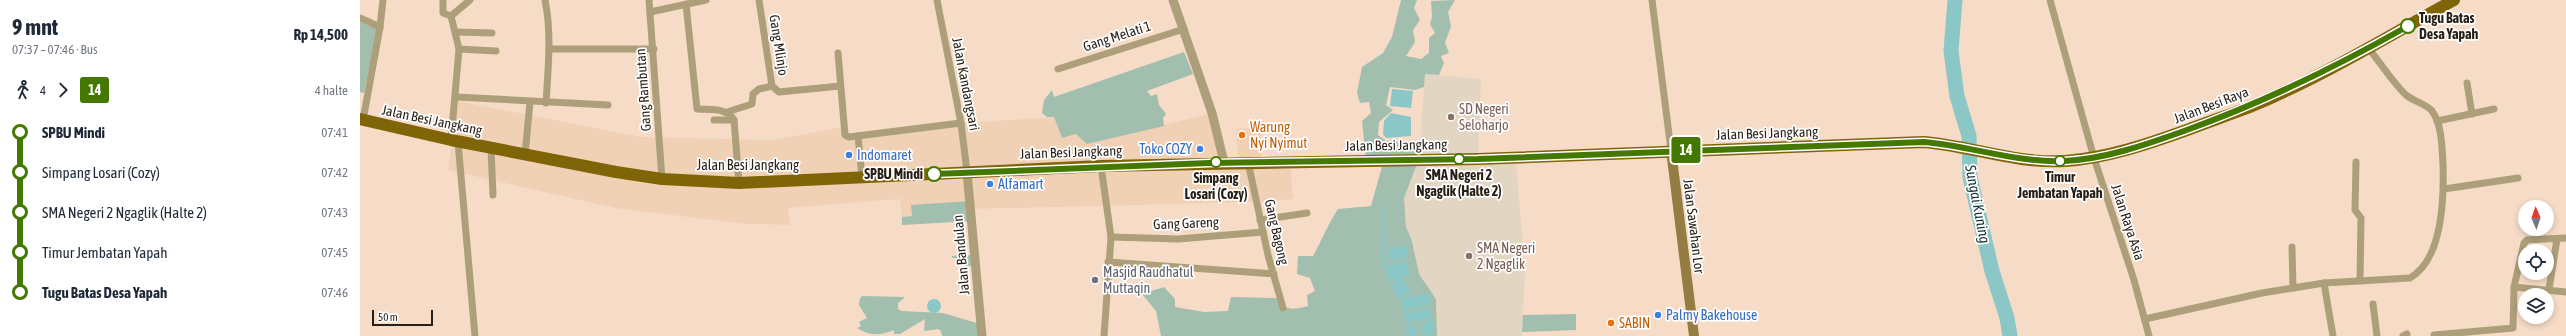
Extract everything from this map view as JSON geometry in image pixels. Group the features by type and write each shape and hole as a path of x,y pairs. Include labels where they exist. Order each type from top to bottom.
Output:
{"main road":[{"name":"Jalan Besi Raya","path":"1958,146 2024,160 2064,161 2094,158 2153,142 2250,107 2368,48 2454,0"},
{"name":"Jalan Besi Jangkang","path":"362,120 454,141 525,155 662,179 738,183 1101,166 1224,162 1478,159 1671,150 1924,142 1958,146"},
{"name":"Jalan Sawahan Lor","path":"1671,150 1694,336"}],"street":[{"path":"362,120 380,27 383,0"},
{"path":"443,0 443,13 451,16"},
{"path":"451,16 470,0"},
{"path":"545,0 548,16 549,49 546,103"},
{"name":"Gang Rambutan","path":"649,0 654,49 662,179"},
{"path":"650,12 706,0"},
{"name":"Gang Mlinjo","path":"759,0 772,86 778,92 840,86"},
{"name":"Jalan Kandangsari","path":"937,0 961,123 967,172"},
{"path":"1174,0 1212,113 1224,162"},
{"name":"Jalan Sawahan Lor","path":"1652,0 1671,150"},
{"name":"Jalan Raya Asia","path":"2050,0 2094,158 2149,336"},
{"path":"686,4 697,109 727,112 752,104 753,94 759,89 772,86"},
{"path":"451,16 459,49 454,141 475,336"},
{"path":"360,18 380,27"},
{"name":"Gang Melati 1","path":"1058,69 1184,29"},
{"path":"456,32 492,33"},
{"path":"2144,319 2324,283 2410,278 2421,269 2428,258 2441,220 2444,189 2442,145 2437,122 2430,108 2406,95 2368,48"},
{"path":"459,49 496,51"},
{"path":"549,49 654,49"},
{"path":"838,53 843,132 849,137 961,123"},
{"path":"2467,83 2472,114"},
{"path":"456,97 546,103 608,105"},
{"path":"525,155 530,102"},
{"path":"2437,122 2494,109"},
{"path":"727,112 734,120 738,183"},
{"path":"714,120 734,120"},
{"path":"858,136 862,177"},
{"path":"492,148 493,194"},
{"name":"Gang Bagong","path":"1248,162 1260,220 1283,308"},
{"path":"2356,162 2355,210 2361,218 2360,281"},
{"path":"1101,166 1111,237 1108,262 1104,336"},
{"name":"Jalan Bandulan","path":"967,172 982,336"},
{"path":"2444,189 2518,178"},
{"path":"1260,220 1307,213"},
{"name":"Gang Gareng","path":"1111,237 1178,238 1263,232"},
{"path":"2434,335 2513,328 2514,287 2524,243 2527,240 2566,238"},
{"path":"2549,288 2557,239"},
{"path":"2292,247 2293,288"},
{"path":"1108,262 1274,274"},
{"path":"2324,283 2333,336"},
{"path":"2514,287 2532,288"},
{"path":"2554,290 2566,292"},
{"path":"2373,304 2377,336"}],"shaded area":[{"name":"SD Negeri Seloharjo","path":"1425,74 1481,79 1478,159 1416,159 1420,142"},
{"path":"458,101 641,137 772,140 843,127 845,135 961,123 1054,117 1062,138 1076,134 1087,144 1212,113 1224,162 1238,162 1236,129 1260,127 1262,161 1290,161 1293,199 1256,202 971,209 911,205 912,216 902,217 900,199 788,208 790,225 748,224 615,208 448,170"},
{"name":"SMA Negeri 2 Ngaglik","path":"1516,163 1525,271 1522,336 1437,336 1436,299 1419,274 1412,241 1406,227 1404,198 1417,164"}],"green space":[{"path":"1401,0 1417,0 1414,8 1420,20 1413,30 1415,42 1406,56 1421,59 1429,53 1429,38 1435,33 1430,24 1432,17 1431,1 1455,0 1448,12 1451,26 1445,43 1449,53 1441,56 1444,63 1439,75 1425,74 1424,87 1415,90 1390,87 1386,105 1393,110 1379,122 1378,135 1386,141 1420,142 1416,159 1366,159 1362,121 1371,113 1369,102 1360,103 1357,93 1362,67 1383,53 1392,37"},
{"path":"360,22 377,29 364,93 360,92"},
{"path":"1184,52 1193,74 1147,91 1151,96 1157,94 1159,105 1166,114 1163,118 1164,126 1087,144 1076,134 1062,138 1054,117 1047,117 1042,113 1044,100 1052,90 1054,97"},
{"path":"1383,163 1417,164 1404,198 1406,227 1412,241 1419,274 1436,299 1437,336 1161,336 1156,311 1142,294 1164,287 1175,299 1175,307 1204,312 1228,311 1231,297 1276,298 1286,307 1293,309 1308,306 1307,295 1315,291 1310,278 1297,274 1298,256 1313,256 1338,209 1371,206"},
{"path":"970,201 972,221 902,225 902,217 912,216 911,205"},
{"path":"975,255 976,266 956,266 956,258 952,258 952,256"},
{"path":"862,296 905,297 898,303 898,309 901,311 943,313 980,324 982,336 942,336 941,331 938,329 924,331 925,319 900,334 894,334 894,330 879,334 866,333 857,328 861,326 859,322 867,318 859,305 860,298"},
{"path":"1576,314 1576,330 1522,332 1523,315"}],"water":[{"path":"1392,89 1413,91 1411,108 1390,106"},
{"path":"1391,113 1411,117 1411,136 1386,138 1383,134 1384,121"},
{"path":"1406,245 1408,257 1390,261 1388,249"},
{"path":"1406,260 1410,275 1402,278 1411,292 1399,299 1390,285 1400,279 1389,282 1385,267"},
{"path":"1428,293 1431,304 1405,310 1402,299"},
{"path":"931,299 937,299 941,303 941,309 937,313 931,313 927,309 927,303"},
{"path":"1430,308 1432,318 1406,323 1404,313"},
{"path":"1433,319 1433,335 1421,335 1421,323"},
{"path":"1409,325 1413,325 1417,331 1413,337 1409,337 1405,333 1405,329"}],"waterway":[{"name":"Sungai Kuning","path":"1955,0 1951,51 1957,96 1969,136 1970,177 1992,271 2007,318 2010,336"},
{"path":"1385,209 1383,255 1386,268"},
{"path":"1399,296 1407,315"}],"bus line":[{"name":"14","path":"934,174 1101,166 1408,159 1478,159 1671,150 1924,142 1947,144 2024,160 2064,161 2094,158 2153,142 2250,107 2368,48 2408,26"}],"place":[{"name":"Tugu Batas Desa Yapah","path":"2408,26"},
{"name":"SD Negeri Seloharjo","path":"1451,117"},
{"name":"Warung Nyi Nyimut","path":"1242,135"},
{"name":"Toko COZY","path":"1200,149"},
{"name":"Indomaret","path":"849,155"},
{"name":"SMA Negeri 2 Ngaglik (Halte 2)","path":"1459,159"},
{"name":"Timur Jembatan Yapah","path":"2060,161"},
{"name":"Simpang Losari (Cozy)","path":"1216,162"},
{"name":"SPBU Mindi","path":"934,174"},
{"name":"Alfamart","path":"990,184"},
{"name":"SMA Negeri 2 Ngaglik","path":"1469,256"},
{"name":"Masjid Raudhatul Muttaqin","path":"1095,280"},
{"name":"Palmy Bakehouse","path":"1658,315"},
{"name":"SABIN","path":"1611,323"}]}
